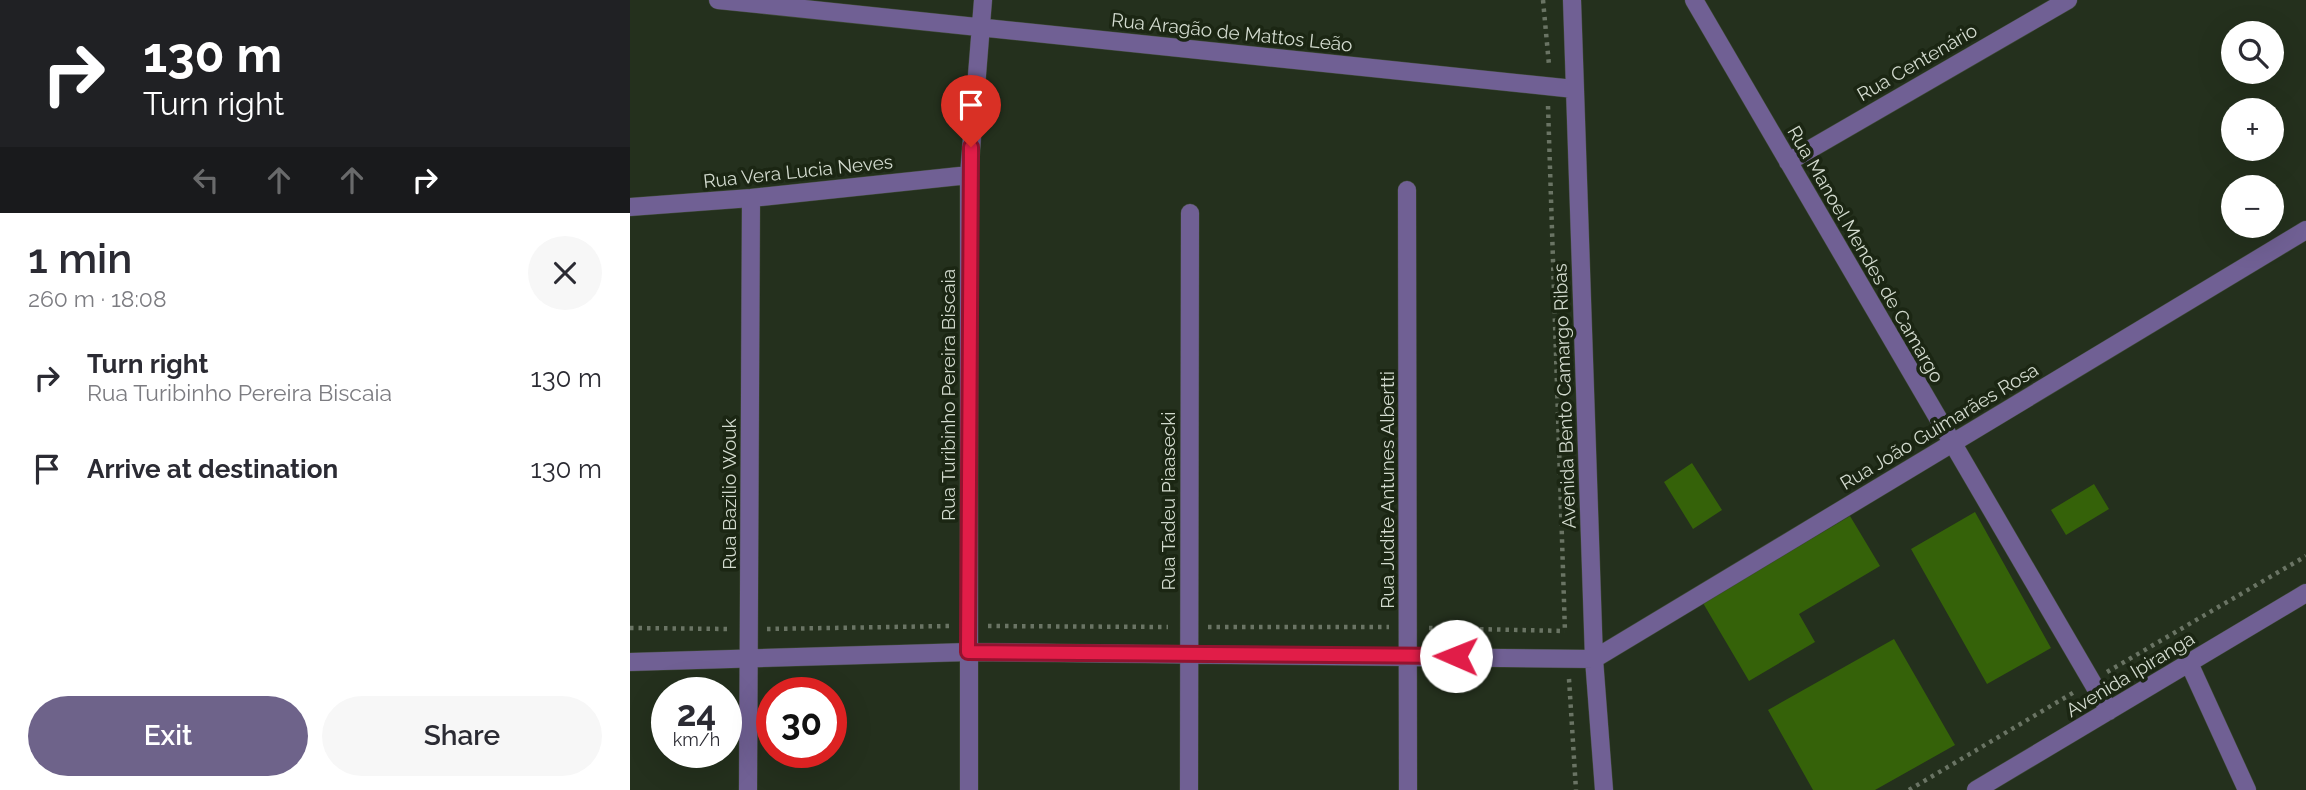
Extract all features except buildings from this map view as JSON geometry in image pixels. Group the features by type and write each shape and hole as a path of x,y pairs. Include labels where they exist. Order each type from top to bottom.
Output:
{"street":[{"name":"Rua Aragão de Mattos Leão","path":"718,0 1574,89"},
{"name":"Rua Turibinho Pereira Biscaia","path":"969,790 969,175 983,0"},
{"name":"Avenida Bento Camargo Ribas","path":"1572,0 1594,659 1604,790"},
{"name":"Rua Manoel Mendes de Camargo","path":"1694,0 2109,711"},
{"name":"Rua Centenário","path":"1788,162 2068,0"},
{"name":"Rua Vera Lucia Neves","path":"630,207 751,198 969,175"},
{"name":"Rua Judite Antunes Albertti","path":"1408,190 1408,790"},
{"name":"Rua Bazilio Wouk","path":"748,790 751,198"},
{"name":"Rua Tadeu Piaasecki","path":"1189,790 1190,213"},
{"name":"Rua João Guimarães Rosa","path":"1594,659 2306,230"},
{"name":"Avenida Ipiranga","path":"1976,790 1998,784 2109,711 2306,593"},
{"path":"630,662 968,652 1189,652 1594,659"},
{"path":"2189,663 2247,790"}],"path":[{"path":"1543,0 1549,55 1547,86 1565,631 1576,790"},
{"path":"630,628 1189,626 1565,631"}],"route":[{"path":"971,147 968,652 1456,656"}]}
